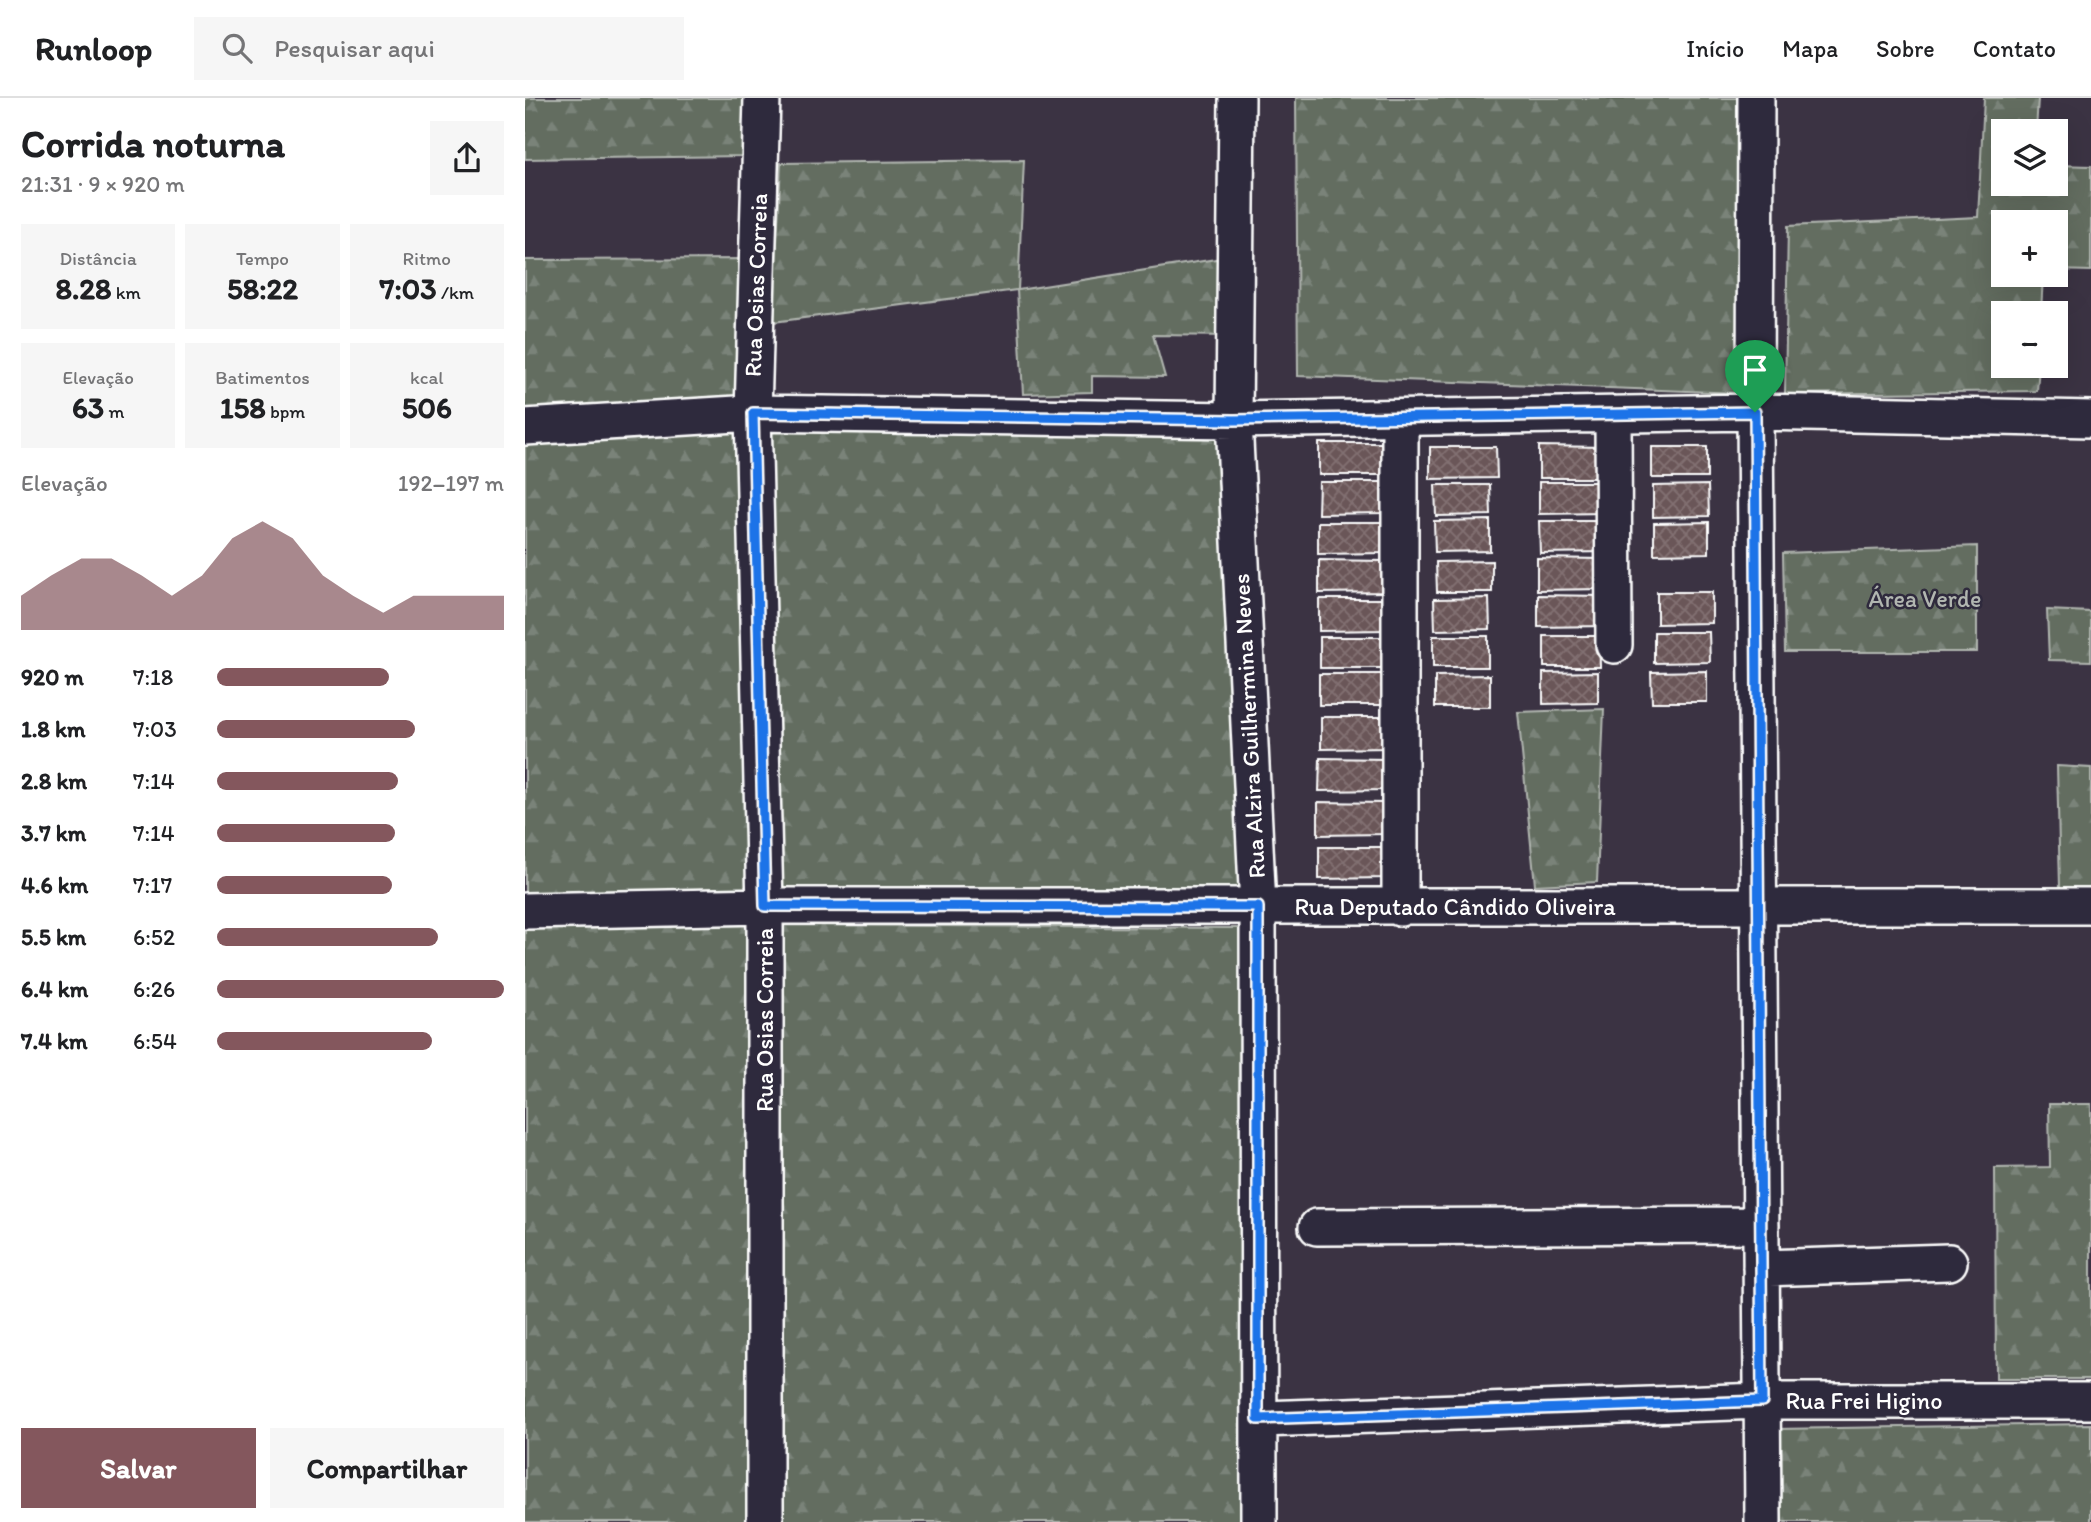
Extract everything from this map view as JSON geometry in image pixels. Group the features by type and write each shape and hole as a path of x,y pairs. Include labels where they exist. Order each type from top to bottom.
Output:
{"street":[{"name":"Rua Osias Correia","path":"762,98 753,413 765,906 765,1522"},
{"name":"Rua Alzira Guilhermina Neves","path":"1237,98 1234,420 1258,907 1259,1522"},
{"path":"1756,98 1755,412 1763,1522"},
{"path":"525,427 753,413 1234,420 1755,412 2091,419"},
{"path":"1613,415 1613,645"},
{"path":"1399,418 1400,908"},
{"name":"Rua Deputado Cândido Oliveira","path":"525,911 765,906 2091,906"},
{"path":"1317,1227 1761,1225"},
{"path":"1761,1268 1949,1262"},
{"name":"Rua Frei Higino","path":"1258,1419 1762,1401 2091,1401"}],"green space":[{"path":"525,98 748,98 745,156 525,159"},
{"path":"1296,98 1743,98 1739,393 1298,376"},
{"path":"1984,98 2038,98 2037,119 1991,119 1991,196 2068,196 2068,165 2091,166 2091,271 2068,270 2068,210 1991,210 1991,287 2042,287 2042,301 1991,301 1991,378 2038,378 2037,391 1785,394 1788,226 1978,217"},
{"path":"1024,160 1018,290 1229,257 1229,336 1153,335 1165,377 1092,376 1092,392 1023,394 1017,290 773,322 781,163"},
{"path":"748,259 744,402 525,414 525,260"},
{"path":"742,425 752,895 525,899 525,435"},
{"path":"770,425 1223,432 1247,898 778,897"},
{"name":"Área Verde","path":"1977,546 1977,652 1785,652 1783,553"},
{"name":"Área Verde","path":"2047,610 2091,612 2091,661 2049,660"},
{"path":"1604,709 1597,882 1535,885 1518,712"},
{"path":"2057,766 2091,768 2091,889 2060,887"},
{"path":"752,921 751,1522 525,1522 525,925"},
{"path":"779,925 1242,928 1250,1522 782,1522"},
{"path":"2049,1104 2091,1104 2091,1379 1996,1379 1995,1168 2050,1167"},
{"path":"2091,1424 2091,1522 1776,1522 1775,1429"}],"building":[{"path":"1319,443 1385,443 1386,475 1319,475"},
{"path":"1539,446 1606,447 1606,478 1539,478"},
{"path":"1430,447 1496,447 1497,478 1430,479"},
{"path":"1652,447 1707,447 1707,478 1652,478"},
{"path":"1319,482 1385,482 1385,513 1318,514"},
{"path":"1539,482 1605,482 1606,513 1539,514"},
{"path":"1435,485 1490,485 1491,515 1436,516"},
{"path":"1708,485 1709,516 1653,517 1653,486"},
{"path":"1490,520 1490,551 1435,552 1434,521"},
{"path":"1539,521 1606,521 1606,552 1540,553"},
{"path":"1318,522 1384,522 1385,553 1318,554"},
{"path":"1709,522 1709,553 1654,554 1654,523"},
{"path":"1537,558 1603,559 1604,589 1537,590"},
{"path":"1319,560 1385,561 1386,592 1319,593"},
{"path":"1492,561 1492,592 1437,592 1436,562"},
{"path":"1657,592 1712,592 1712,623 1657,624"},
{"path":"1538,595 1604,596 1605,626 1538,627"},
{"path":"1489,598 1490,629 1435,630 1434,599"},
{"path":"1319,599 1386,599 1386,630 1319,631"},
{"path":"1654,632 1709,632 1710,662 1654,663"},
{"path":"1433,636 1488,636 1488,667 1433,667"},
{"path":"1544,636 1599,636 1600,667 1544,667"},
{"path":"1320,637 1387,637 1387,668 1320,668"},
{"path":"1707,671 1707,702 1652,702 1651,672"},
{"path":"1598,672 1598,703 1543,704 1543,673"},
{"path":"1319,674 1386,674 1386,705 1319,705"},
{"path":"1490,675 1490,707 1435,707 1435,676"},
{"path":"1321,717 1387,717 1388,748 1321,749"},
{"path":"1320,758 1386,759 1386,790 1319,791"},
{"path":"1318,802 1384,803 1385,834 1318,835"},
{"path":"1319,847 1385,847 1386,878 1319,879"}],"route":[{"path":"1755,412 1762,1401 1258,1419 1258,907 765,906 753,413 1234,420 1755,412"}]}
